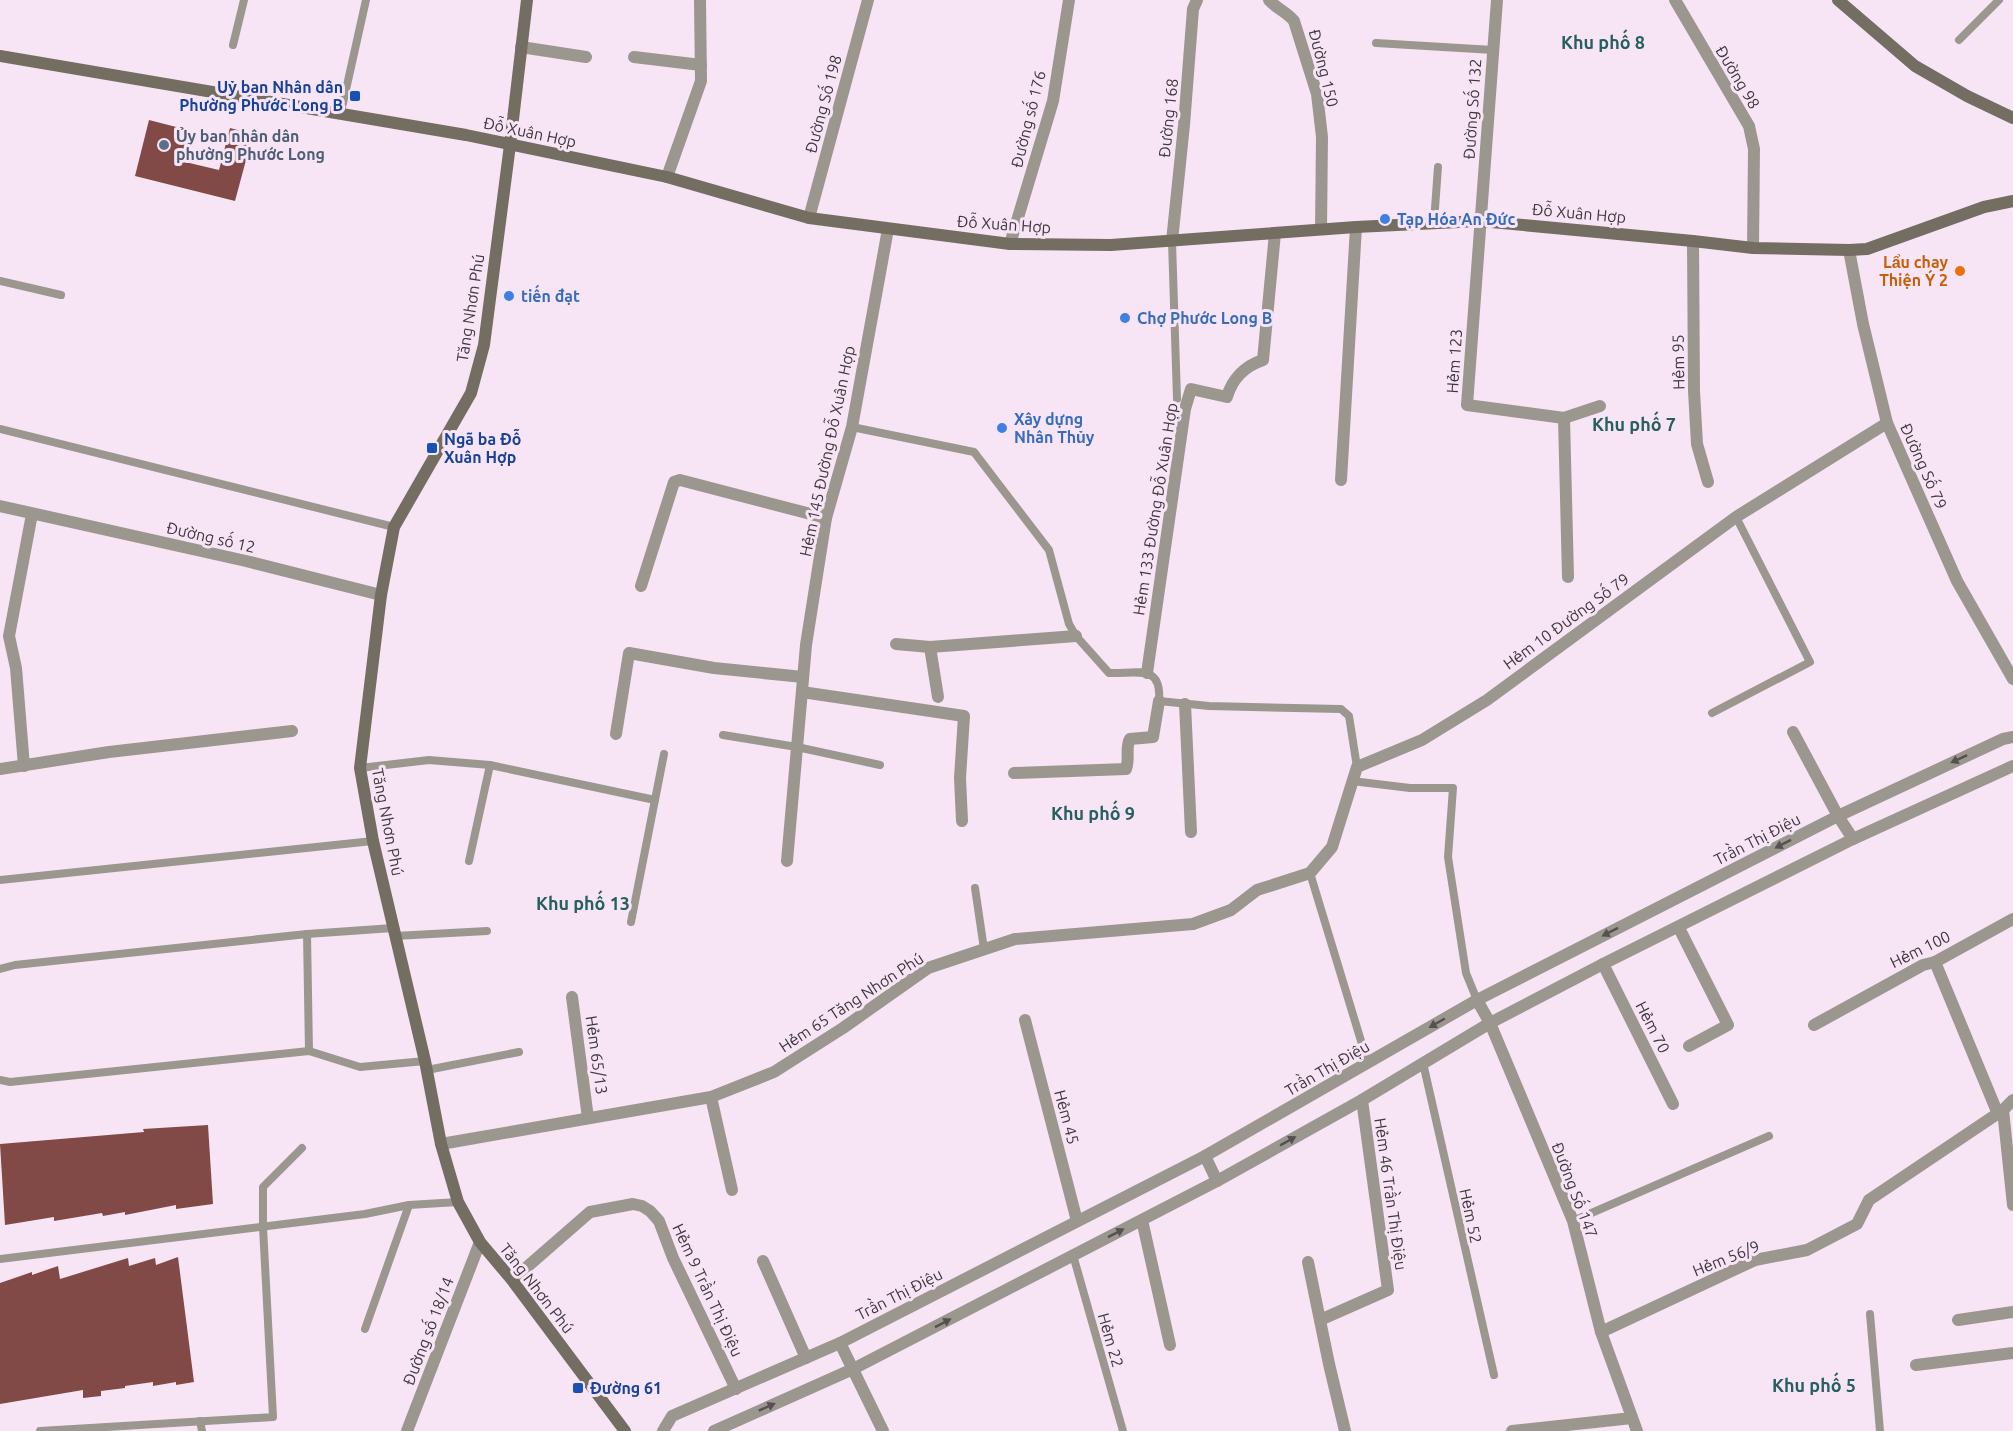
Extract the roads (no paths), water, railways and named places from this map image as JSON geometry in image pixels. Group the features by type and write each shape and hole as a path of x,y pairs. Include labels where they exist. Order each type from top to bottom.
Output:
{"main road":[{"name":"Tăng Nhơn Phú","path":"527,0 484,345 471,393 394,527 381,595 360,768 373,841 426,1066 441,1144 458,1202 480,1242 512,1280 625,1431"},
{"path":"1838,0 1915,66 1967,96 2013,118"},
{"name":"Đỗ Xuân Hợp","path":"0,56 341,112 510,145 667,177 809,218 1010,244 1111,245 1356,226 1480,221 1753,248 1849,250 1868,249 1984,207 2013,201"}],"street":[{"path":"667,177 702,81 700,0"},
{"name":"Đường Số 198","path":"809,218 868,0"},
{"name":"Đường số 176","path":"1010,244 1053,101 1069,0"},
{"name":"Đường 168","path":"1172,241 1193,9 1197,0"},
{"name":"Đường 150","path":"1269,0 1285,11 1294,21 1309,62 1317,94 1322,137 1321,229"},
{"name":"Đường Số 132","path":"1480,221 1497,0"},
{"name":"Đường 98","path":"1675,0 1749,126 1754,149 1753,248"},
{"path":"521,47 586,57"},
{"path":"634,57 701,65"},
{"name":"Hẻm 123","path":"1480,221 1467,405 1564,418 1600,406"},
{"path":"1341,480 1356,226"},
{"name":"Hẻm 145 Đường Đỗ Xuân Hợp","path":"787,861 806,645 826,518 852,427 888,229"},
{"name":"Hẻm 133 Đường Đỗ Xuân Hợp","path":"1147,673 1185,409 1191,390 1227,397 1233,381 1254,363 1263,360 1275,233"},
{"name":"Hẻm 95","path":"1693,241 1694,391 1697,444 1708,482"},
{"name":"Đường Số 79","path":"1849,250 1863,324 1887,423 1958,581 2013,679"},
{"path":"1564,418 1568,577"},
{"name":"Hẻm 10 Đường Số 79","path":"1357,767 1422,740 1487,700 1736,517 1887,423"},
{"path":"641,586 674,482 680,480 826,518"},
{"path":"0,506 32,514 4,635 16,668 24,766"},
{"name":"Đường số 12","path":"32,514 246,561 381,595"},
{"path":"896,645 930,647 1076,636"},
{"path":"930,647 938,697"},
{"path":"615,734 629,653 714,668 803,677"},
{"path":"802,692 964,716 960,778 962,821"},
{"path":"1014,773 1126,769 1128,742 1131,739 1153,736 1159,701"},
{"path":"1185,704 1191,832"},
{"path":"0,769 109,752 292,731"},
{"path":"1793,732 1853,839"},
{"name":"Trần Thị Điệu","path":"663,1431 672,1416 840,1343 1205,1156 1477,1000 1839,816 2003,738 2013,737"},
{"path":"714,1431 853,1369 1217,1181 1362,1100 1490,1023 1603,964 1853,839 2013,766"},
{"path":"1310,873 1332,847 1357,767"},
{"name":"Hẻm 65 Tăng Nhơn Phú","path":"441,1144 711,1097 774,1072 843,1028 928,968 1015,939 1193,924 1231,910 1257,890 1310,873"},
{"name":"Hẻm 100","path":"1814,1025 2013,919"},
{"path":"1679,928 1728,1025 1689,1046"},
{"path":"1935,962 2000,1112 2013,1204"},
{"name":"Hẻm 70","path":"1603,964 1673,1104"},
{"name":"Hẻm 65/13","path":"572,997 588,1118"},
{"name":"Đường Số 147","path":"1477,1000 1490,1023 1573,1221 1601,1332 1637,1431"},
{"name":"Hẻm 45","path":"1025,1020 1077,1221"},
{"path":"711,1097 732,1190"},
{"name":"Hẻm 46 Trần Thị Điệu","path":"1320,1320 1388,1290 1362,1100"},
{"name":"Hẻm 56/9","path":"1601,1332 1755,1260 1807,1250 1857,1224 1869,1200 2013,1101"},
{"path":"1205,1156 1217,1181"},
{"name":"Hẻm 9 Trần Thị Điệu","path":"512,1280 590,1212 633,1204 646,1208 659,1221 673,1258 736,1389"},
{"path":"1142,1220 1170,1345"},
{"name":"Đường số 18/14","path":"407,1431 480,1242"},
{"path":"763,1261 806,1358"},
{"path":"1308,1262 1345,1431"},
{"path":"1958,1320 2013,1312"},
{"path":"840,1343 883,1431"},
{"path":"1916,1365 2013,1353"},
{"path":"1512,1431 1632,1418"}],"lane":[{"path":"233,45 243,0"},
{"path":"341,112 366,0"},
{"path":"1959,40 1999,0"},
{"path":"1376,43 1493,50"},
{"path":"1434,222 1438,166"},
{"path":"1172,241 1177,399"},
{"path":"0,281 61,295"},
{"path":"852,427 974,452 1049,550 1070,624 1076,636 1109,673 1147,673 1157,680 1160,689 1159,701 1185,704 1341,709 1349,716 1357,767"},
{"path":"0,429 394,527"},
{"path":"1712,713 1810,662 1736,517"},
{"path":"723,735 797,747 880,765"},
{"path":"632,922 664,754"},
{"path":"360,768 429,760 490,765 655,800"},
{"path":"469,861 490,765"},
{"path":"1352,781 1410,788 1453,788 1448,857 1466,973 1477,1000"},
{"path":"0,880 373,841"},
{"path":"1310,873 1368,1064"},
{"path":"975,888 984,949"},
{"path":"0,969 27,964 308,934 488,931"},
{"path":"308,934 309,1051"},
{"path":"0,1080 10,1082 309,1051 360,1067 426,1066 519,1053"},
{"name":"Hẻm 52","path":"1423,1063 1494,1375"},
{"path":"1573,1221 1769,1136"},
{"path":"40,1431 273,1417 263,1187 302,1148"},
{"path":"0,1259 365,1214 409,1205 458,1202"},
{"path":"364,1329 409,1205"},
{"name":"Hẻm 22","path":"1073,1256 1123,1431"},
{"path":"1870,1314 1880,1431"},
{"path":"200,1421 202,1431"}],"place":[{"name":"Uỷ ban Nhân dân Phường Phước Long B","path":"355,96"},
{"name":"Ủy ban nhân dân phường Phước Long","path":"164,145"},
{"name":"Tạp Hóa An Đức","path":"1385,219"},
{"name":"Lẩu chay Thiện Ý 2","path":"1960,271"},
{"name":"tiến đạt","path":"509,296"},
{"name":"Chợ Phước Long B","path":"1125,318"},
{"name":"Xây dựng Nhân Thủy","path":"1002,428"},
{"name":"Ngã ba Đỗ Xuân Hợp","path":"432,448"},
{"name":"Đường 61","path":"578,1388"}],"district":[{"name":"Khu phố 8","path":"1603,42"},
{"name":"Khu phố 7","path":"1634,424"},
{"name":"Khu phố 9","path":"1093,813"},
{"name":"Khu phố 13","path":"583,903"},
{"name":"Khu phố 5","path":"1814,1385"}]}
